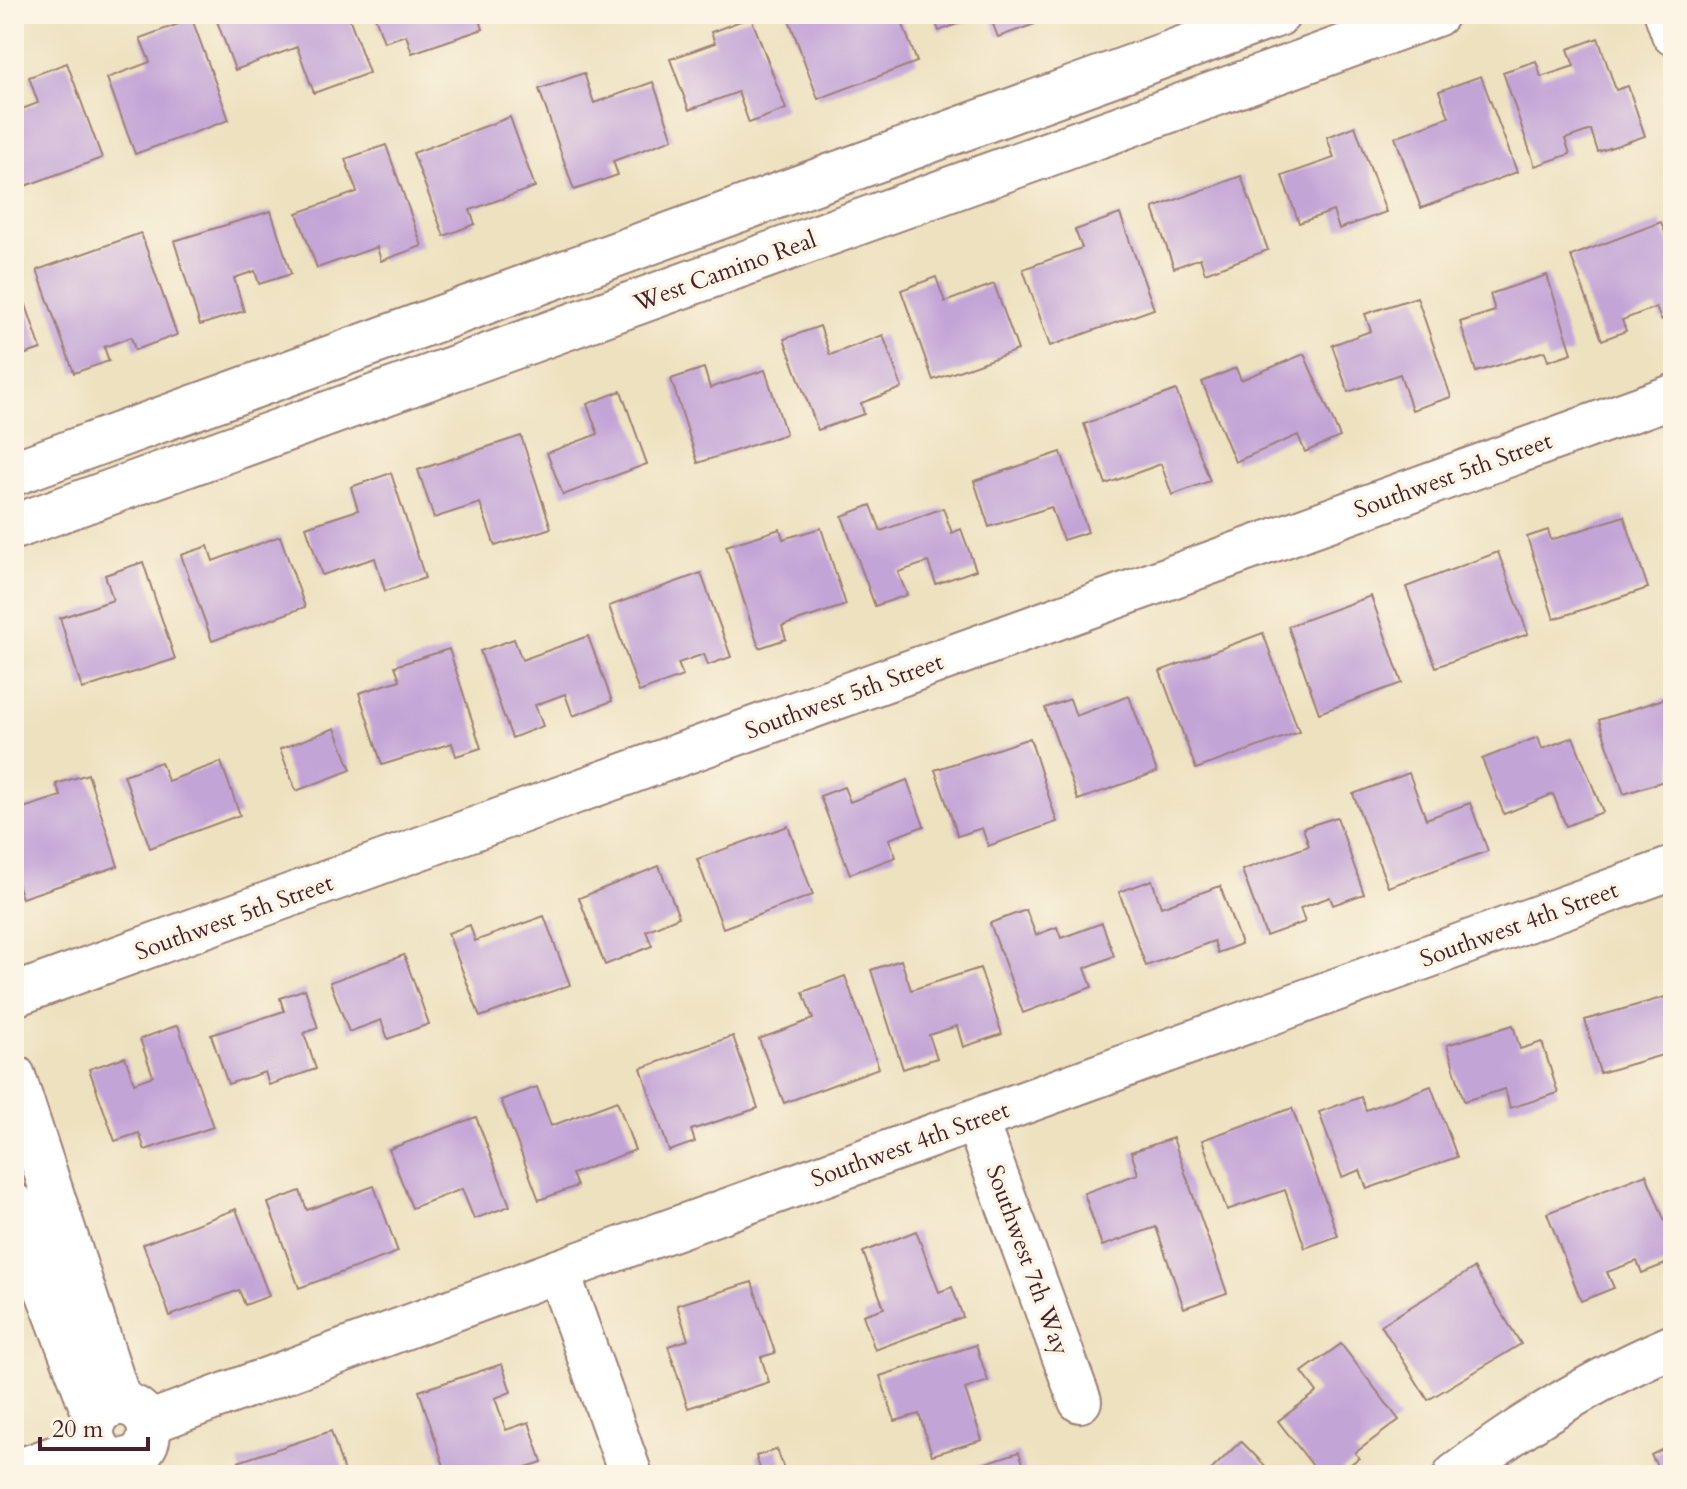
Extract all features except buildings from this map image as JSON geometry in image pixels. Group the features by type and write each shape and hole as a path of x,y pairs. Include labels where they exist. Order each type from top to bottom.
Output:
{"street":[{"path":"14,473 1278,14"},
{"name":"West Camino Real","path":"14,527 1436,14"},
{"path":"1666,14 1673,34"},
{"path":"756,203 775,253"},
{"name":"Southwest 5th Street","path":"14,995 1673,396"},
{"name":"Southwest 4th Street","path":"14,1472 120,1437 558,1271 1673,868"},
{"path":"14,1076 120,1437"},
{"name":"Southwest 7th Way","path":"976,1120 1080,1401"},
{"path":"14,1205 120,1437"},
{"path":"558,1271 631,1475"},
{"path":"1455,1475 1492,1447 1585,1389 1673,1346"}]}
